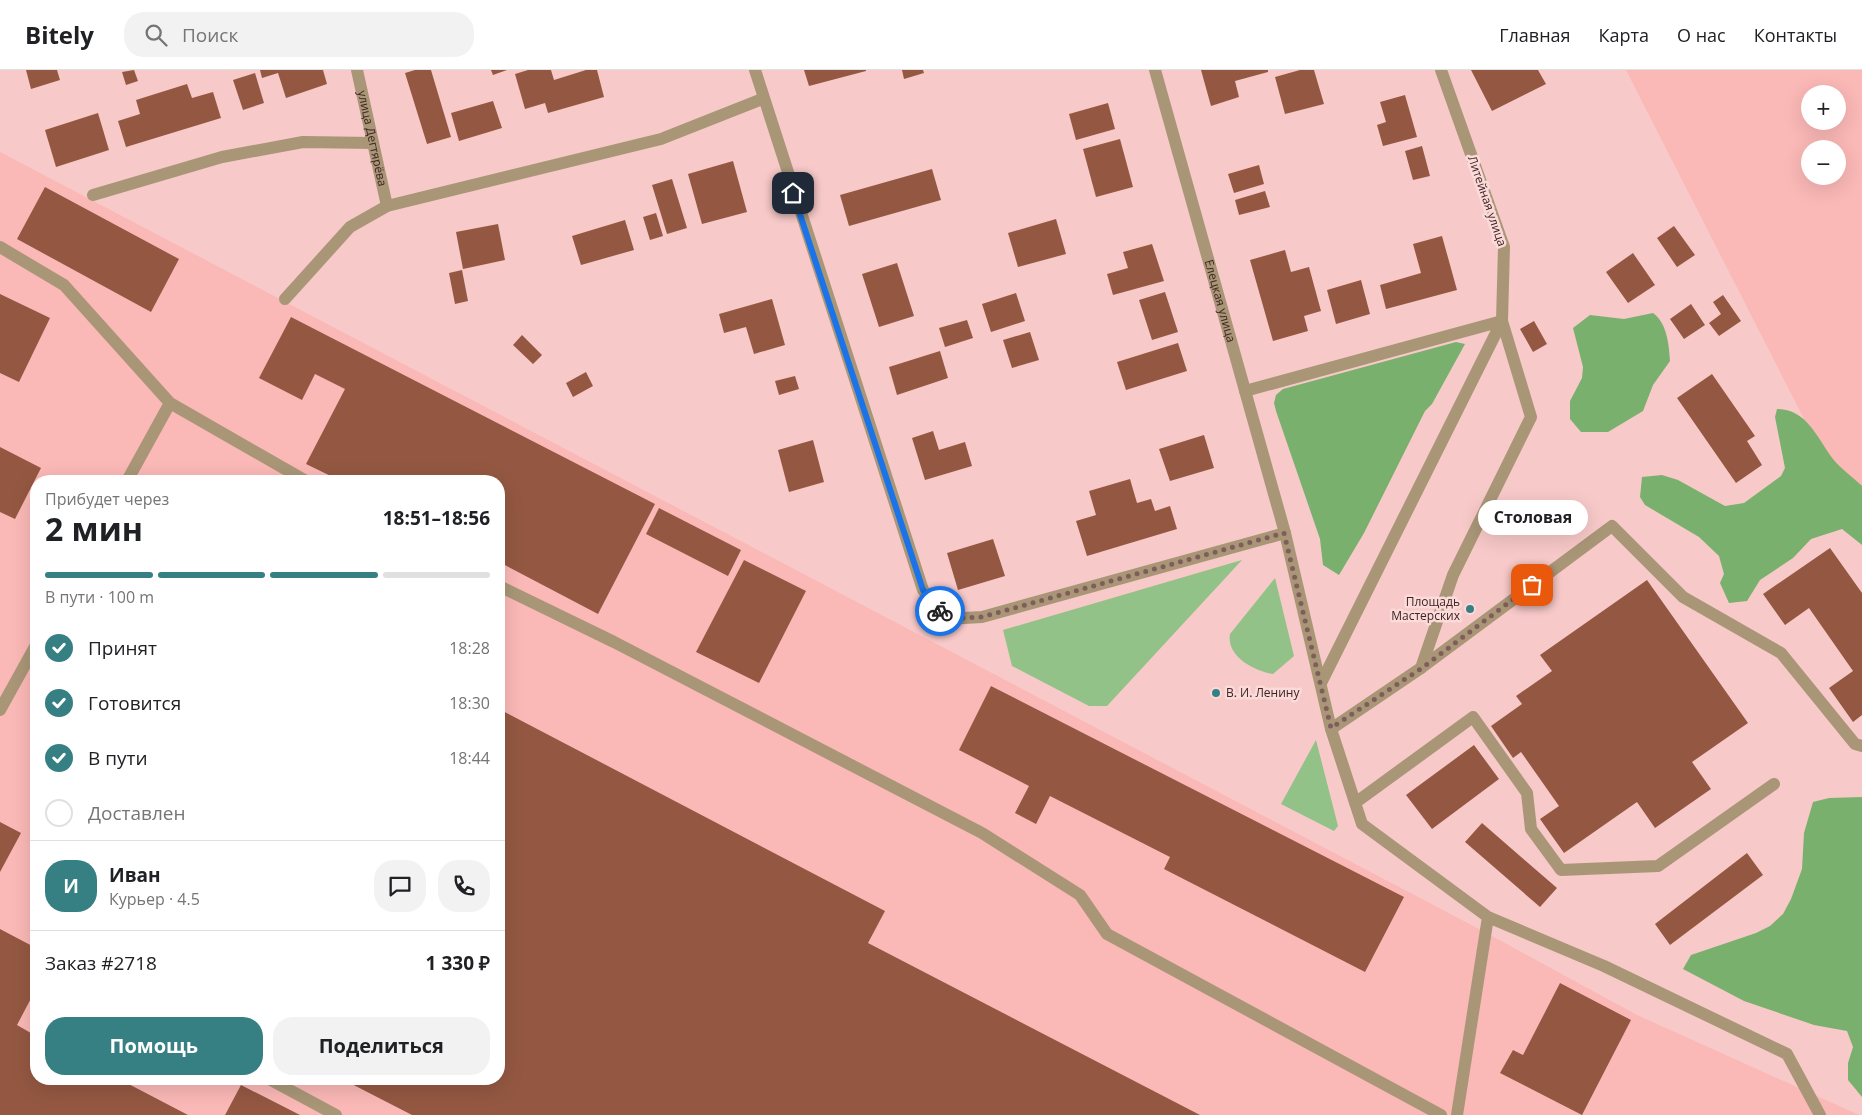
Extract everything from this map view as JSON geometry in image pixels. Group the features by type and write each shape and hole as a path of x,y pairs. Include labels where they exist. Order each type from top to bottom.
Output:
{"street":[{"name":"улица Дегтярёва","path":"357,70 387,206"},
{"path":"755,70 762,99 923,590 946,619 982,617 1284,533"},
{"name":"Елецкая улица","path":"1155,70 1284,533 1331,728 1362,824 1488,918 1604,966 1787,1054 1820,1115"},
{"name":"Литейная улица","path":"1422,668 1453,575 1531,417 1502,321 1504,247 1441,70"},
{"path":"285,299 350,227 387,206 661,139 762,99"},
{"path":"93,195 231,155 303,142 373,143"},
{"path":"0,247 64,285 170,403 296,475"},
{"path":"1245,391 1502,321"},
{"path":"1320,683 1502,321"},
{"path":"130,475 170,403"},
{"path":"1331,728 1422,668 1612,526 1683,597 1781,653 1855,744 1862,746"},
{"path":"505,589 614,642 982,833 1080,895 1107,934 1441,1115"},
{"path":"0,710 30,656"},
{"path":"1355,802 1473,717 1527,793 1531,829 1561,870 1658,866 1774,784"},
{"path":"1457,1115 1488,918"},
{"path":"280,1085 336,1115"}],"shaded area":[{"path":"1626,70 1862,70 1862,507 1824,458"},
{"path":"0,152 1479,929 1637,1015 1859,1115 0,1115"}],"green space":[{"path":"1653,313 1658,317 1664,328 1668,341 1670,361 1653,385 1643,411 1608,432 1581,432 1570,419 1570,401 1582,378 1583,367 1573,328 1590,315 1624,319"},
{"path":"1456,342 1465,344 1432,404 1425,411 1364,533 1339,575 1323,565 1320,539 1276,411 1274,403 1276,395 1283,389"},
{"path":"1777,409 1787,410 1804,419 1836,463 1862,486 1862,545 1842,529 1811,539 1793,558 1760,580 1747,601 1729,603 1720,583 1724,574 1719,556 1699,537 1645,505 1640,497 1642,477 1662,475 1678,480 1725,506 1744,503 1781,476 1785,468 1775,417"},
{"path":"1242,560 1107,706 1089,706 1012,666 1003,630"},
{"path":"1275,578 1294,656 1273,674 1250,666 1237,656 1232,649 1230,634"},
{"path":"1316,740 1338,826 1334,831 1281,804"},
{"path":"1862,797 1862,1097 1848,1080 1848,1063 1853,1047 1847,1031 1814,1025 1744,1001 1683,969 1691,955 1756,933 1770,926 1783,914 1791,899 1802,869 1804,833 1813,802 1829,798"}],"building":[{"path":"26,70 57,70 60,80 31,89"},
{"path":"134,70 138,81 126,85 122,72"},
{"path":"260,70 323,70 327,84 286,98 278,73 262,78"},
{"path":"415,70 431,70 451,137 427,144 405,73"},
{"path":"491,70 507,70 493,75"},
{"path":"528,70 551,70 554,80 586,70 597,70 604,97 548,113 545,103 525,109 515,74"},
{"path":"804,70 866,70 866,71 809,86"},
{"path":"902,70 923,70 924,73 904,79"},
{"path":"1201,70 1268,70 1268,72 1235,81 1239,97 1211,106"},
{"path":"1300,70 1314,70 1324,104 1285,114 1275,77"},
{"path":"1471,70 1538,70 1546,84 1492,111"},
{"path":"255,73 264,103 243,110 233,80"},
{"path":"187,84 192,98 213,92 221,118 126,147 118,121 140,114 136,100"},
{"path":"1405,95 1417,137 1383,146 1377,125 1386,122 1380,102"},
{"path":"493,101 502,128 459,141 451,113"},
{"path":"1108,103 1115,129 1076,140 1069,114"},
{"path":"98,113 109,150 56,167 45,130"},
{"path":"1120,139 1133,187 1096,197 1083,149"},
{"path":"1422,146 1430,176 1413,180 1405,151"},
{"path":"733,161 747,212 702,224 688,174"},
{"path":"1259,165 1264,184 1234,193 1228,174"},
{"path":"932,169 941,200 849,226 840,195"},
{"path":"672,179 687,228 667,234 652,185"},
{"path":"45,187 179,259 151,312 17,239"},
{"path":"1265,191 1270,207 1239,215 1235,200"},
{"path":"656,213 663,236 650,240 643,217"},
{"path":"1056,219 1066,254 1018,267 1008,233"},
{"path":"625,220 634,250 581,265 572,236"},
{"path":"498,224 505,260 463,269 456,232"},
{"path":"1674,226 1695,255 1677,267 1657,238"},
{"path":"1442,236 1457,290 1386,309 1380,285 1421,273 1413,244"},
{"path":"1152,244 1164,281 1113,295 1107,274 1128,268 1123,252"},
{"path":"1285,250 1291,272 1309,267 1321,311 1304,316 1308,331 1273,341 1250,260"},
{"path":"1633,253 1655,285 1628,303 1606,272"},
{"path":"897,263 914,316 879,327 862,274"},
{"path":"462,270 468,301 455,304 449,273"},
{"path":"1361,280 1370,314 1336,324 1327,290"},
{"path":"1165,292 1178,332 1152,340 1139,300"},
{"path":"1016,293 1025,321 991,332 982,304"},
{"path":"0,294 50,318 19,382 0,373"},
{"path":"1723,295 1741,321 1719,336 1709,323 1721,314 1713,302"},
{"path":"772,299 785,345 754,354 746,327 724,333 719,314"},
{"path":"1691,304 1705,325 1684,339 1670,319"},
{"path":"291,317 655,504 598,614 505,565 505,475 329,475 306,464 345,389 315,374 302,400 259,378"},
{"path":"967,320 973,338 945,347 939,328"},
{"path":"1534,321 1547,344 1533,352 1520,329"},
{"path":"1030,332 1039,360 1012,368 1003,340"},
{"path":"522,335 542,355 533,364 513,345"},
{"path":"1178,343 1187,371 1126,390 1117,362"},
{"path":"940,351 948,378 897,395 889,367"},
{"path":"586,372 593,386 573,397 566,383"},
{"path":"1712,374 1755,436 1747,441 1762,465 1736,483 1677,398"},
{"path":"795,376 799,389 779,395 775,381"},
{"path":"933,431 939,450 965,442 972,466 925,480 912,438"},
{"path":"1204,435 1214,468 1170,481 1159,449"},
{"path":"813,440 824,482 789,492 778,450"},
{"path":"0,447 41,468 37,475 30,475 30,490 15,519 0,512"},
{"path":"1130,479 1137,503 1151,499 1155,511 1170,506 1177,529 1087,556 1076,521 1096,515 1089,491"},
{"path":"659,508 741,550 728,576 646,534"},
{"path":"993,539 1005,576 958,590 947,553"},
{"path":"1830,548 1862,593 1862,715 1853,722 1829,688 1853,671 1809,608 1785,625 1763,594"},
{"path":"744,560 806,591 759,683 696,652"},
{"path":"1647,580 1748,723 1692,762 1711,789 1655,828 1637,802 1564,853 1540,819 1559,806 1521,752 1513,758 1491,726 1522,704 1516,696 1552,671 1540,655"},
{"path":"991,686 1404,897 1365,972 1164,869 1170,857 1050,796 1036,824 1015,813 1029,786 959,750"},
{"path":"505,712 885,911 868,943 1200,1115 412,1115 354,1085 505,1085"},
{"path":"1474,745 1499,779 1432,829 1406,795"},
{"path":"0,822 21,833 0,872"},
{"path":"1482,823 1557,888 1540,907 1465,842"},
{"path":"1747,853 1763,875 1670,945 1655,924"},
{"path":"0,929 30,945 30,1000 17,1025 30,1033 30,1085 130,1085 188,1115 0,1115"},
{"path":"1560,983 1631,1020 1582,1115 1500,1073 1513,1050 1523,1055"},
{"path":"241,1085 300,1115 225,1115"}],"way so far":[{"path":"940,611 946,619 982,617 1284,533 1331,728 1422,668 1532,585"}],"place":[{"name":"Столовая","path":"1532,585"},
{"name":"Площадь Мастерских","path":"1470,609"},
{"name":"В. И. Ленину","path":"1216,693"}],"route":[{"path":"793,193 923,590 940,611"}]}
